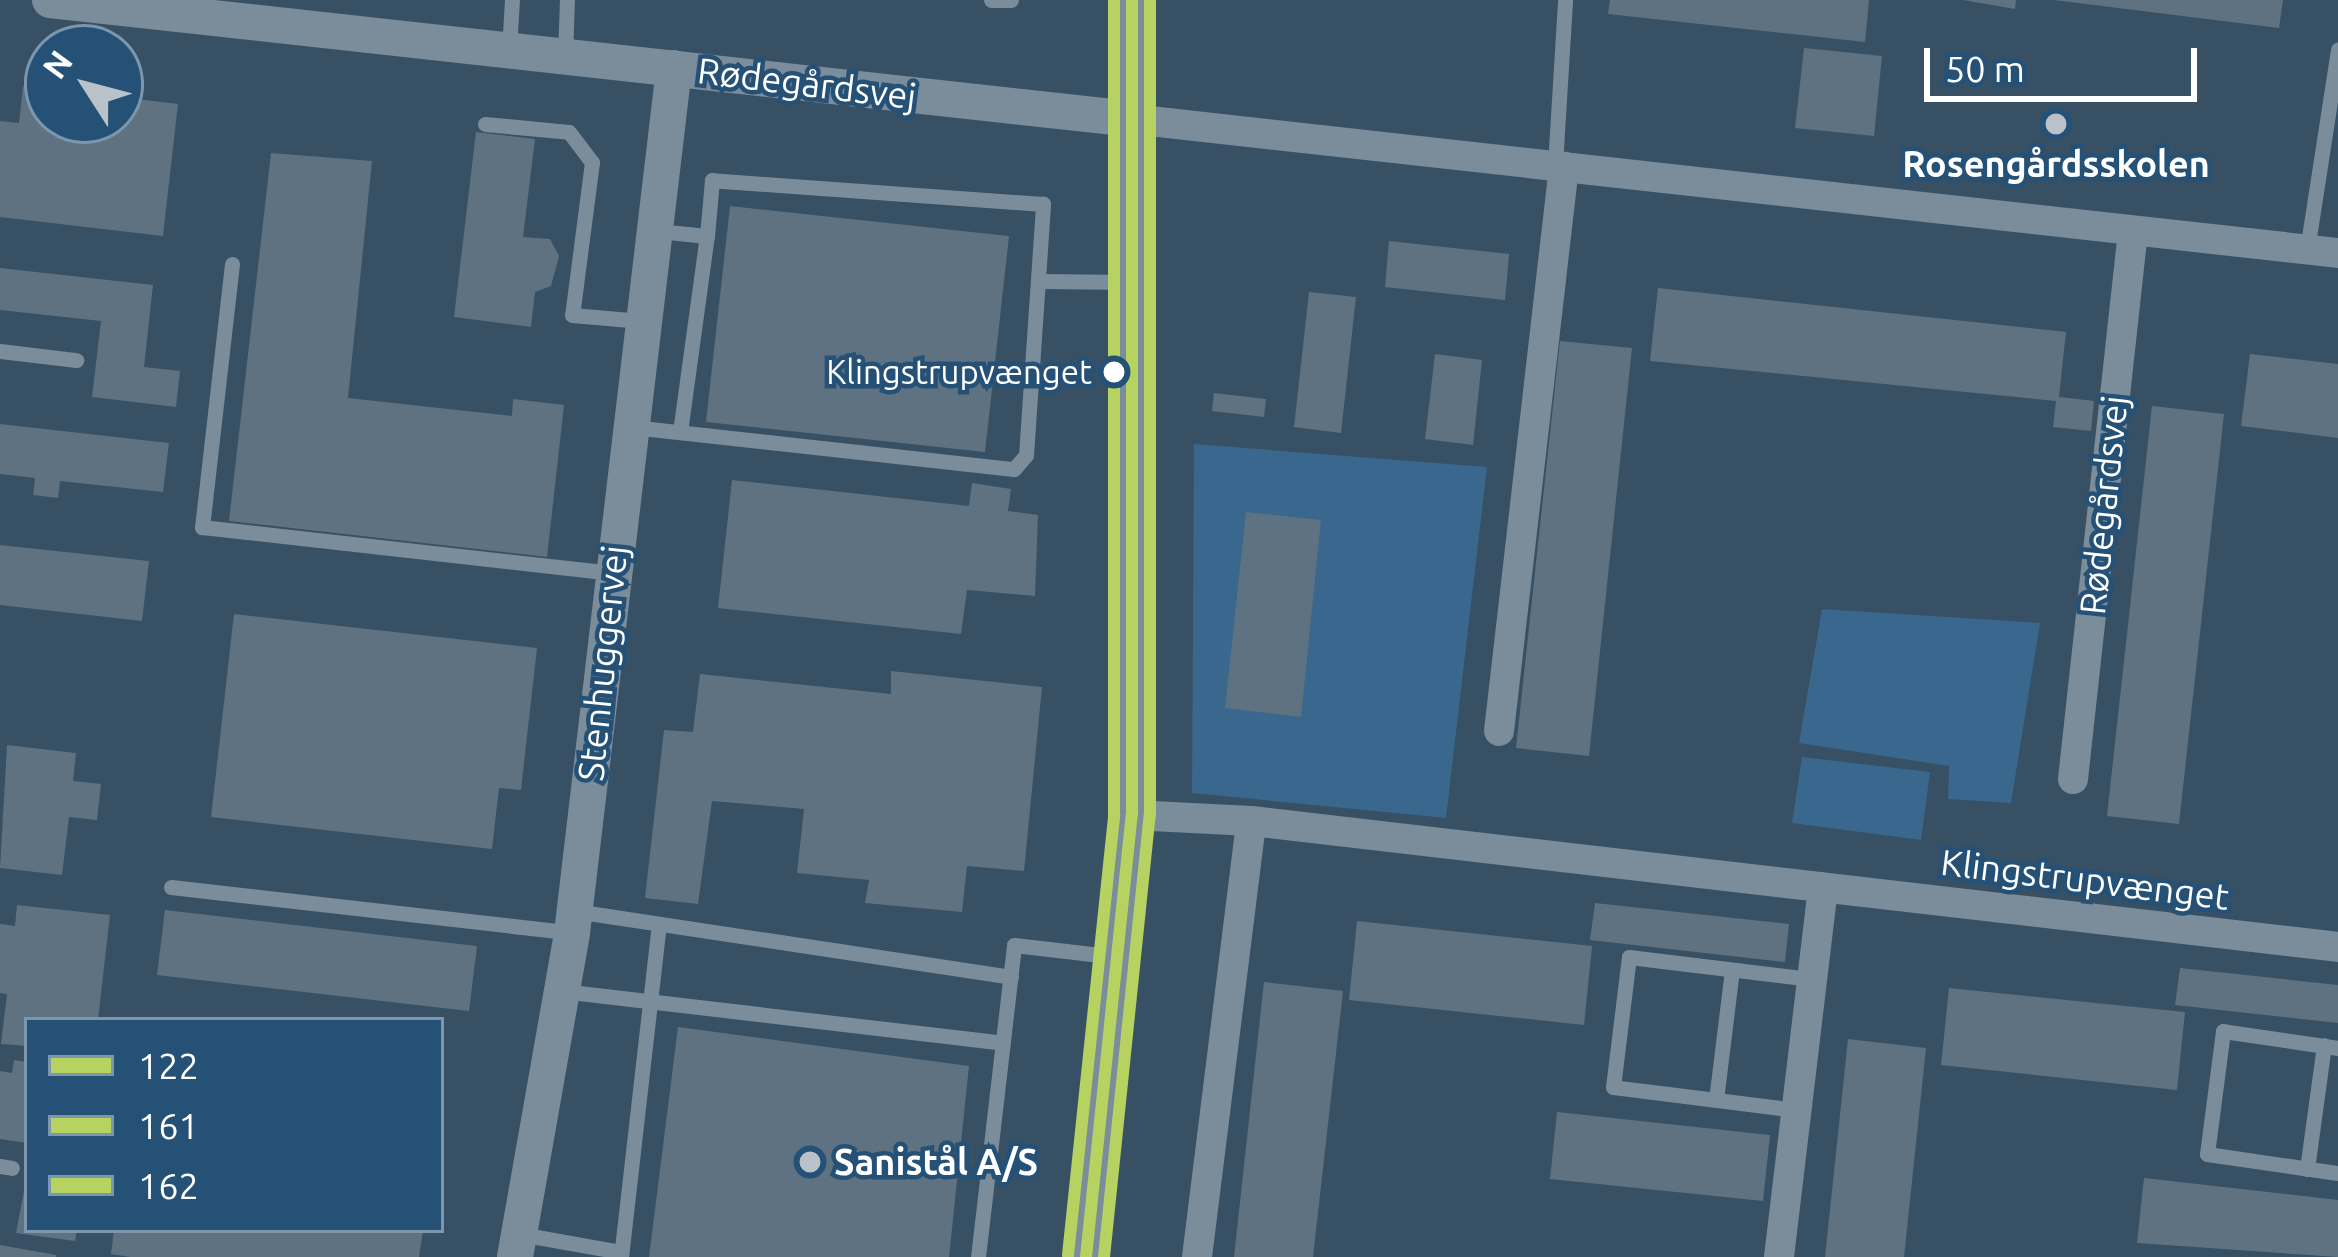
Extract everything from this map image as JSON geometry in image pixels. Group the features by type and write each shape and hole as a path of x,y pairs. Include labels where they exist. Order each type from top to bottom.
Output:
{"street":[{"name":"Rødegårdsvej","path":"50,0 273,11 509,50 2323,251"},
{"path":"1085,1257 1132,814 1132,0"},
{"name":"Stenhuggervej","path":"518,1245 573,922 674,68"},
{"path":"1499,731 1560,166"},
{"name":"Rødegårdsvej","path":"2073,778 2133,232"},
{"name":"Klingstrupvænget","path":"1132,814 1251,821 2338,947"},
{"path":"1198,1257 1251,821"},
{"path":"1779,1257 1823,888"}],"lane":[{"path":"509,50 512,0"},
{"path":"565,56 567,0"},
{"path":"991,0 1011,0"},
{"path":"1560,166 1564,0"},
{"name":"Rødegårdsvej","path":"2323,251 2338,49"},
{"path":"485,124 569,132 592,162 572,315 642,321"},
{"path":"629,426 680,432 1014,469 1026,455 1043,204 712,180 680,432"},
{"path":"652,231 706,236"},
{"path":"232,264 202,526 612,573"},
{"path":"1040,281 1133,282"},
{"path":"0,351 76,359"},
{"path":"171,887 573,922 659,925 1011,976"},
{"path":"518,1245 621,1254 659,925"},
{"path":"978,1257 1014,945 1120,958"},
{"path":"1797,1110 1613,1087 1629,958 1812,979"},
{"path":"1716,1100 1732,970"},
{"path":"562,991 1003,1043"},
{"path":"2308,1168 2331,1047 2224,1030 2206,1154 2338,1173"}],"shaded area":[{"path":"1194,444 1487,467 1446,818 1192,793"},
{"path":"1822,609 2040,623 2011,803 1948,799 1949,766 1799,743"},
{"path":"1802,757 1930,772 1921,840 1792,823"}],"building":[{"path":"1610,0 1869,0 1865,42 1608,14"},
{"path":"1963,0 2016,0 2015,9"},
{"path":"2054,0 2283,0 2279,28"},
{"path":"1804,48 1882,56 1874,136 1795,128"},
{"path":"23,86 24,144 144,144 144,100 178,104 163,236 0,217 0,121 19,123"},
{"path":"476,132 535,139 523,237 550,239 559,256 551,286 535,292 531,327 454,317"},
{"path":"271,153 372,161 348,398 512,416 513,399 564,405 547,557 229,521"},
{"path":"730,206 1009,236 985,452 706,422"},
{"path":"1389,241 1509,254 1505,300 1385,287"},
{"path":"0,268 153,285 144,367 180,371 176,407 92,397 101,321 0,310"},
{"path":"1658,288 2066,332 2059,397 2094,401 2091,431 2053,427 2056,401 1650,361"},
{"path":"1309,292 1356,297 1341,433 1294,427"},
{"path":"1560,341 1632,348 1589,756 1516,748"},
{"path":"1435,354 1482,360 1473,445 1425,439"},
{"path":"2250,354 2338,364 2338,438 2241,426"},
{"path":"1214,393 1266,399 1264,417 1212,411"},
{"path":"2152,406 2224,414 2179,824 2107,816"},
{"path":"0,424 169,443 163,492 60,481 58,498 33,495 35,478 0,474"},
{"path":"732,480 969,506 972,483 1011,489 1008,511 1038,515 1035,596 967,590 961,634 718,608"},
{"path":"1246,512 1321,520 1301,717 1225,708"},
{"path":"0,545 149,561 142,621 0,605"},
{"path":"234,614 537,648 521,790 499,788 492,849 211,817"},
{"path":"891,671 1042,687 1024,871 967,866 962,912 865,903 869,880 797,873 804,809 712,801 698,904 645,898 664,730 693,732 700,674 891,694"},
{"path":"7,745 76,753 73,781 101,784 97,820 69,817 62,875 0,868"},
{"path":"1595,903 1789,924 1785,962 1590,940"},
{"path":"17,905 110,915 98,1017 24,1017 24,1046 1,1044 7,994 0,993 0,924 15,926"},
{"path":"165,910 477,946 469,1011 157,975"},
{"path":"1357,921 1592,946 1584,1025 1349,1000"},
{"path":"2180,968 2338,985 2338,1023 2175,1005"},
{"path":"1264,982 1343,991 1313,1257 1234,1257"},
{"path":"1949,988 2185,1012 2177,1090 1941,1065"},
{"name":"Sanistål A/S","path":"678,1027 969,1066 949,1257 649,1257"},
{"path":"1848,1039 1926,1048 1904,1257 1825,1257"},
{"path":"14,1060 24,1062 24,1143 0,1139 0,1071 12,1073"},
{"path":"1557,1112 1770,1135 1763,1201 1550,1179"},
{"path":"2144,1178 2338,1200 2338,1257 2137,1243"},
{"path":"24,1191 24,1233 76,1233 75,1241 16,1233"},
{"path":"114,1233 423,1233 419,1257 111,1254"},
{"path":"0,1245 56,1255 56,1257 0,1257"}],"transit line":[{"name":"162","path":"1068,1255 1114,814 1114,0"},
{"name":"122","path":"1086,1257 1132,815 1132,0"},
{"name":"161","path":"1104,1257 1150,815 1150,0"}],"place":[{"name":"Rosengårdsskolen","path":"2056,124"},
{"name":"Klingstrupvænget","path":"1114,372"},
{"name":"Sanistål A/S","path":"810,1162"}]}
